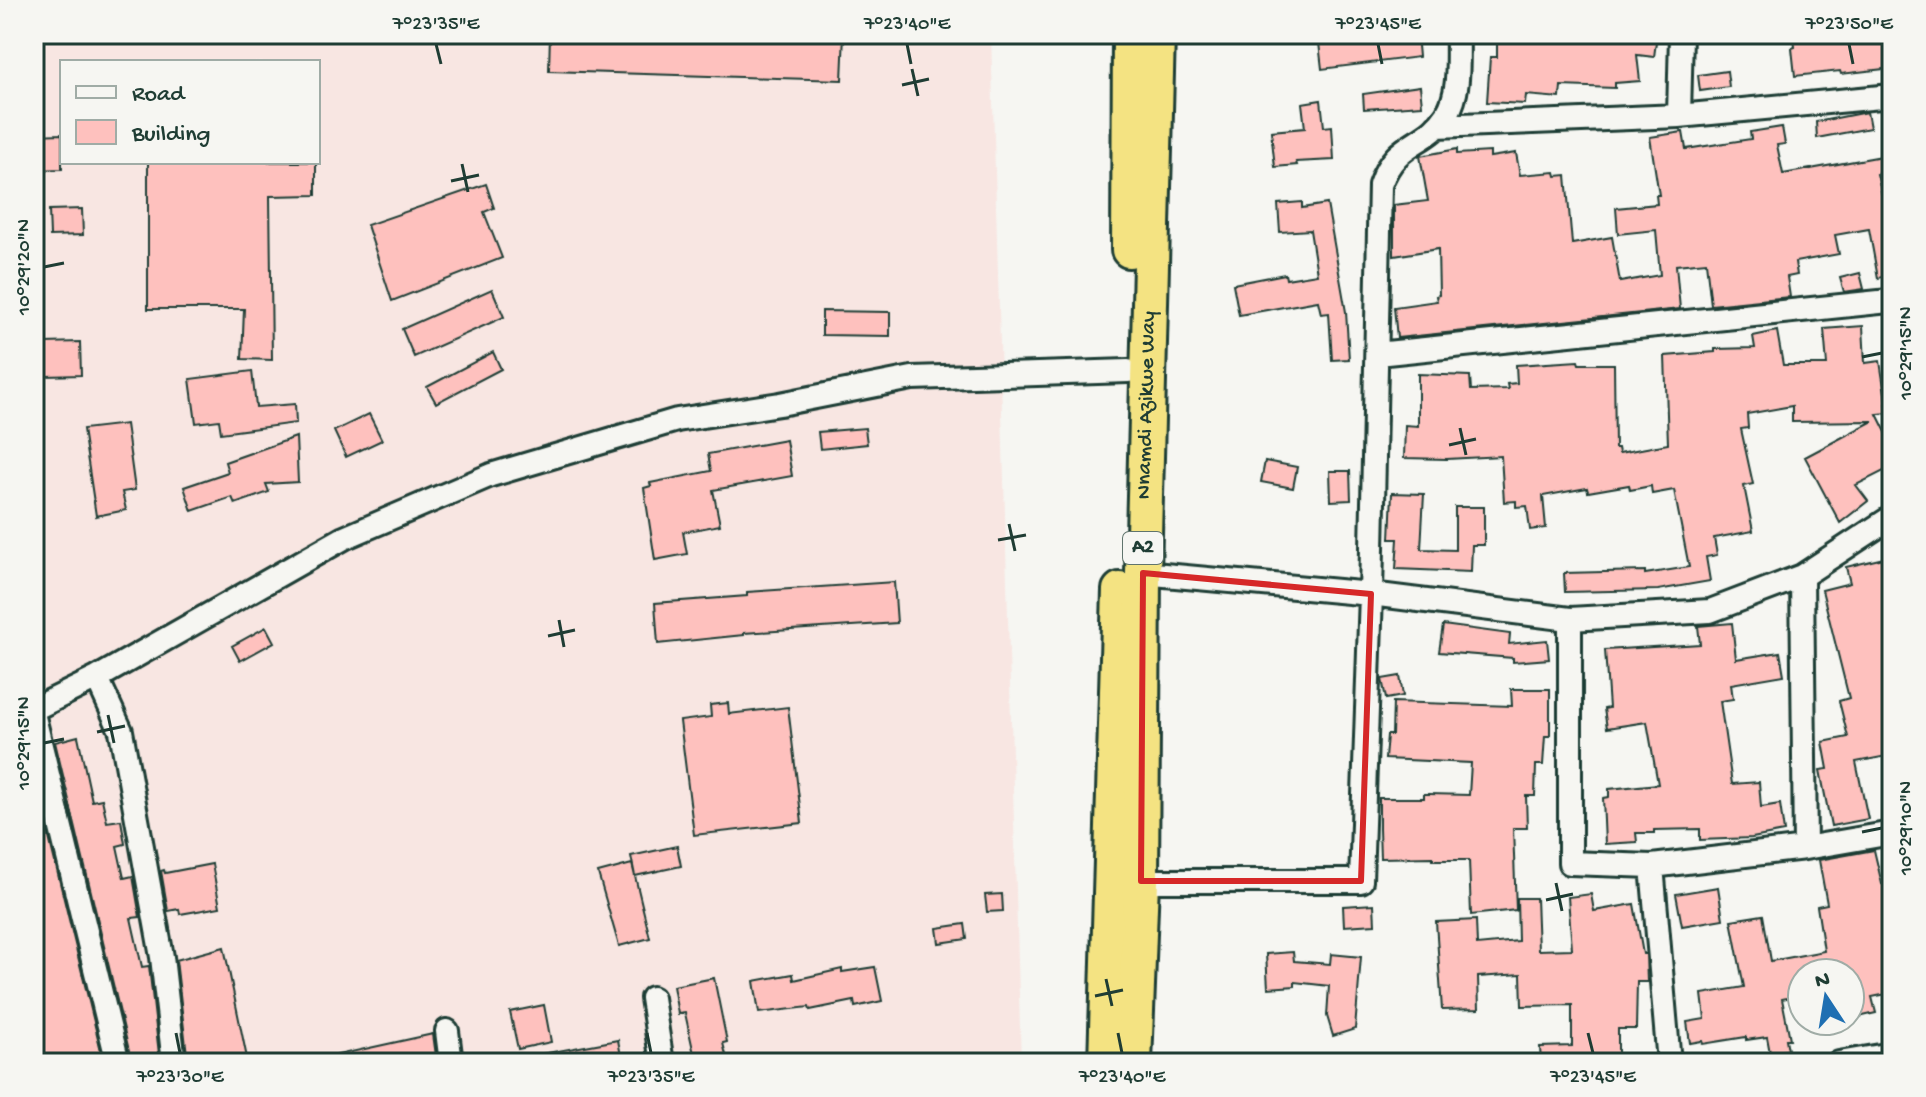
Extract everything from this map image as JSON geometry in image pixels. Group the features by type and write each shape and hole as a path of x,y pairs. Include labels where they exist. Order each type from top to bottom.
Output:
{"highway":[{"name":"Nnamdi Azikwe Way","path":"1106,1063 1128,371 1130,34"},
{"name":"Nnamdi Azikwe Way","path":"1134,1063 1141,881 1143,573 1157,34"}],"street":[{"path":"1141,881 1361,881 1380,185 1386,167 1396,154 1437,126 1448,112 1457,89 1458,34"},
{"path":"1679,116 1681,34"},
{"path":"1437,126 1679,116 1892,96"},
{"path":"1377,354 1891,308"},
{"path":"34,709 97,678 344,538 491,475 677,420 912,378 1128,371"},
{"path":"1143,573 1371,594 1570,619 1710,611 1802,576 1892,517"},
{"path":"1802,576 1805,848"},
{"path":"1570,619 1570,863 1652,866 1805,848 1892,833"},
{"path":"97,678 121,731 162,957 174,1063"},
{"path":"34,717 118,1063"},
{"path":"1652,866 1669,1063"},
{"path":"652,998 662,1063"},
{"path":"447,1031 451,1063"},
{"path":"1839,1063 1892,1054"}],"highlighted area":[{"path":"1143,573 1371,594 1361,881 1141,881"}],"shaded area":[{"path":"34,34 991,34 1021,1063 34,1063"}],"building":[{"path":"550,34 844,34 842,80 549,71"},
{"path":"1318,34 1417,34 1419,57 1322,69"},
{"path":"1497,34 1657,34 1654,57 1637,55 1640,81 1615,83 1615,88 1561,86 1560,98 1526,95 1525,104 1487,102 1490,57 1497,57"},
{"path":"1794,34 1892,34 1892,68 1795,76"},
{"path":"1727,71 1729,87 1700,91 1698,75"},
{"path":"1420,86 1422,105 1364,109 1363,94"},
{"path":"1321,100 1324,127 1332,126 1334,160 1296,162 1297,165 1275,167 1271,131 1305,128 1302,103"},
{"path":"1867,112 1870,128 1817,138 1816,122"},
{"path":"1782,127 1785,144 1777,145 1783,174 1882,156 1884,172 1877,174 1892,228 1892,275 1878,278 1869,229 1835,235 1839,254 1795,262 1797,275 1787,277 1790,297 1711,305 1706,262 1676,265 1680,309 1397,338 1394,307 1437,301 1436,296 1439,295 1438,249 1394,256 1394,205 1428,201 1420,156 1457,149 1457,154 1490,152 1490,157 1516,153 1520,175 1555,172 1556,176 1566,175 1572,244 1612,237 1620,282 1660,275 1656,230 1618,234 1616,208 1657,204 1656,195 1659,195 1650,137 1683,132 1686,149 1751,139 1750,132"},
{"path":"60,134 62,169 34,170 34,135"},
{"path":"148,164 316,164 316,195 270,196 272,360 242,359 244,309 148,309"},
{"path":"486,184 494,208 484,212 502,258 392,301 367,225"},
{"path":"1302,202 1302,208 1327,204 1346,312 1349,359 1332,360 1329,313 1321,314 1318,301 1239,315 1233,284 1285,274 1286,279 1317,274 1310,230 1280,232 1278,204"},
{"path":"82,209 83,235 50,236 49,210"},
{"path":"1860,273 1864,289 1844,292 1840,278"},
{"path":"492,289 504,317 414,357 402,329"},
{"path":"822,311 890,312 890,336 822,335"},
{"path":"1863,326 1865,363 1880,361 1888,413 1877,414 1892,444 1892,467 1856,485 1868,501 1840,523 1805,457 1873,421 1792,422 1792,406 1747,414 1748,428 1741,429 1753,484 1744,486 1753,531 1714,538 1717,555 1706,557 1710,581 1658,590 1565,592 1564,573 1645,571 1645,574 1689,567 1674,490 1652,494 1651,486 1630,490 1629,485 1543,496 1546,528 1530,530 1527,506 1516,507 1516,501 1504,502 1501,456 1404,458 1405,425 1418,426 1418,374 1470,376 1471,390 1508,389 1507,384 1517,383 1516,365 1578,361 1579,364 1614,364 1615,448 1619,453 1668,444 1665,356 1715,352 1715,349 1755,348 1753,336 1777,331 1783,365 1827,365 1824,329"},
{"path":"80,342 81,375 46,376 45,343"},
{"path":"493,352 501,369 436,403 427,387"},
{"path":"252,371 256,407 295,404 296,423 221,433 219,420 196,423 190,379"},
{"path":"369,414 382,440 346,457 334,431"},
{"path":"126,424 135,490 122,492 126,510 96,516 83,429"},
{"path":"865,428 867,444 820,449 818,432"},
{"path":"296,437 298,482 266,484 269,492 235,504 232,497 192,511 184,487 228,472 225,462"},
{"path":"786,440 792,476 713,490 720,525 683,532 687,554 655,560 644,488 651,486 650,483 711,471 708,454"},
{"path":"1265,461 1297,467 1293,488 1261,482"},
{"path":"1330,471 1350,471 1351,500 1331,501"},
{"path":"1392,493 1424,494 1421,549 1455,550 1455,507 1484,507 1484,545 1472,545 1471,572 1396,569 1398,539 1390,539"},
{"path":"1892,556 1892,755 1856,762 1868,819 1831,826 1820,770 1828,769 1823,742 1848,737 1839,701 1849,698 1822,590 1850,583 1846,567"},
{"path":"894,582 897,623 744,633 658,644 655,603 747,596 747,592"},
{"path":"1732,623 1736,659 1780,652 1784,675 1731,684 1733,699 1720,701 1732,784 1759,782 1761,807 1780,804 1784,832 1752,838 1700,840 1700,829 1654,830 1654,833 1636,833 1637,842 1605,844 1603,798 1609,797 1609,789 1658,784 1647,722 1607,728 1604,709 1609,708 1605,650 1700,644 1698,626"},
{"path":"1443,625 1510,634 1509,644 1547,640 1549,659 1513,662 1513,658 1439,652"},
{"path":"266,627 274,642 240,661 232,646"},
{"path":"1400,676 1403,696 1386,699 1382,679"},
{"path":"1511,689 1550,689 1550,736 1545,736 1543,765 1536,765 1535,796 1526,796 1527,828 1513,828 1516,910 1471,915 1469,860 1380,858 1379,798 1424,798 1424,794 1469,795 1471,763 1385,759 1387,735 1392,735 1393,702 1512,706"},
{"path":"728,703 729,714 788,707 802,823 694,835 680,721 711,717 710,705"},
{"path":"78,736 92,801 102,799 107,822 121,820 125,844 117,846 124,878 133,876 140,917 131,918 142,967 149,966 160,1063 132,1063 55,742"},
{"path":"34,776 104,1063 44,1063 34,989 40,987 34,955"},
{"path":"677,846 681,866 635,876 631,856"},
{"path":"1874,850 1882,884 1892,882 1892,993 1872,997 1876,1013 1866,1015 1866,957 1792,957 1824,951 1817,906 1827,904 1819,860"},
{"path":"212,864 220,907 180,914 179,909 168,911 161,871 165,873"},
{"path":"632,864 650,938 619,946 598,873"},
{"path":"1718,887 1723,919 1682,926 1676,894"},
{"path":"1002,894 1003,911 987,912 985,895"},
{"path":"1591,894 1594,911 1634,904 1643,954 1646,954 1647,982 1637,982 1636,1029 1618,1029 1618,1063 1541,1063 1540,1047 1572,1046 1572,1005 1522,1006 1521,974 1478,977 1479,1009 1442,1010 1436,922 1476,920 1477,945 1518,941 1517,898 1536,898 1538,950 1572,949 1568,897"},
{"path":"1374,904 1375,924 1344,926 1343,906"},
{"path":"1763,915 1771,961 1786,958 1786,998 1782,999 1786,1037 1790,1039 1786,1039 1788,1050 1770,1053 1767,1037 1690,1043 1687,1022 1705,1019 1702,994 1744,987 1731,920"},
{"path":"965,924 967,939 939,943 937,928"},
{"path":"224,947 248,1063 188,1063 176,960"},
{"path":"1293,952 1294,961 1330,964 1331,954 1361,957 1355,1029 1333,1036 1327,1016 1329,986 1295,982 1295,986 1268,988 1266,954"},
{"path":"875,967 882,1001 855,1007 854,1001 810,1010 809,1007 759,1013 754,981 793,974 794,980 842,969 842,972"},
{"path":"714,978 727,1042 723,1043 728,1063 696,1063 685,1013 678,1014 673,986"},
{"path":"544,1005 551,1042 518,1049 510,1012"},
{"path":"433,1034 437,1063 334,1063 333,1056"},
{"path":"618,1040 621,1056 581,1063 536,1063 536,1055"}]}
